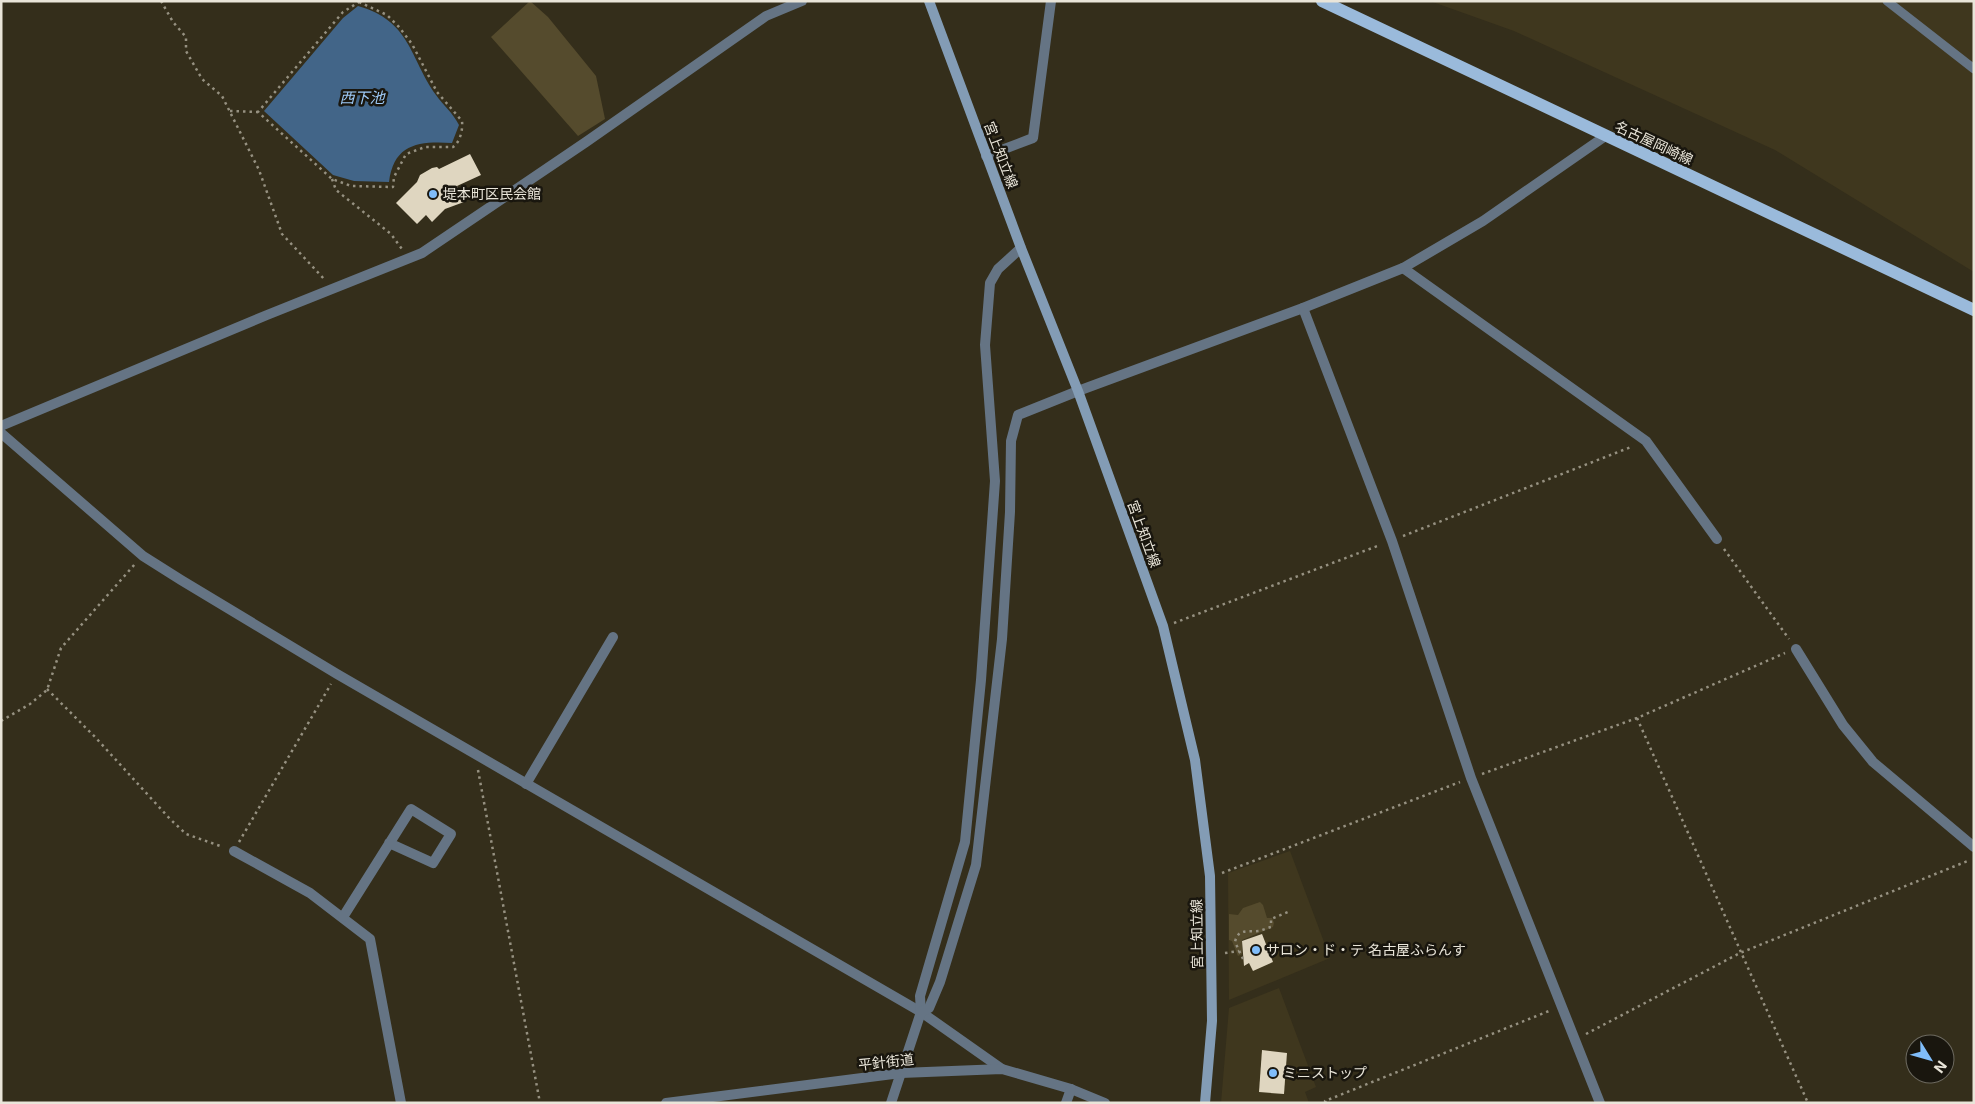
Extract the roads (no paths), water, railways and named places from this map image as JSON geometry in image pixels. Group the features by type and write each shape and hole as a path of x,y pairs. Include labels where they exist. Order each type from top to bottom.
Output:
{"main road":[{"name":"宮上知立線","path":"929,1 1021,248 1078,390 1163,626 1195,760 1210,876 1212,1020 1206,1103"},
{"name":"名古屋岡崎線","path":"1322,1 1604,137 1974,310"}],"street":[{"path":"1,426 422,253 586,142 766,16 802,1"},
{"path":"986,156 1033,138 1051,1"},
{"path":"921,1012 929,1008 940,982 976,865 1002,639 1010,512 1011,440 1018,415 1078,390 1303,308 1403,268 1483,221 1604,137"},
{"path":"891,1103 921,1012 920,996 965,842 981,680 995,481 985,345 990,283 998,270 1021,248"},
{"path":"1403,268 1646,441 1717,539"},
{"path":"1303,308 1392,541 1471,778 1600,1103"},
{"path":"1,433 143,556 336,674 921,1012 1002,1069"},
{"path":"526,784 612,637"},
{"path":"1796,649 1843,725 1873,762 1974,847"},
{"path":"343,917 389,843 411,809 450,834 433,863 389,843"},
{"path":"234,851 310,893 370,939 401,1103"},
{"name":"平針街道","path":"666,1103 901,1073 1002,1069 1071,1090 1105,1103"},
{"path":"1066,1103 1071,1090"}],"lane":[{"path":"1887,1 1974,69"}],"water":[{"name":"西下池","path":"358,6 389,21 399,31 407,42 427,81 459,125 452,143 418,144 402,152 392,169 389,182 354,181 333,175 264,111 343,18"}],"place":[{"name":"堤本町区民会館","path":"433,194"},
{"name":"サロン・ド・テ 名古屋ふらんす","path":"1256,950"},
{"name":"ミニストップ","path":"1273,1073"}]}
